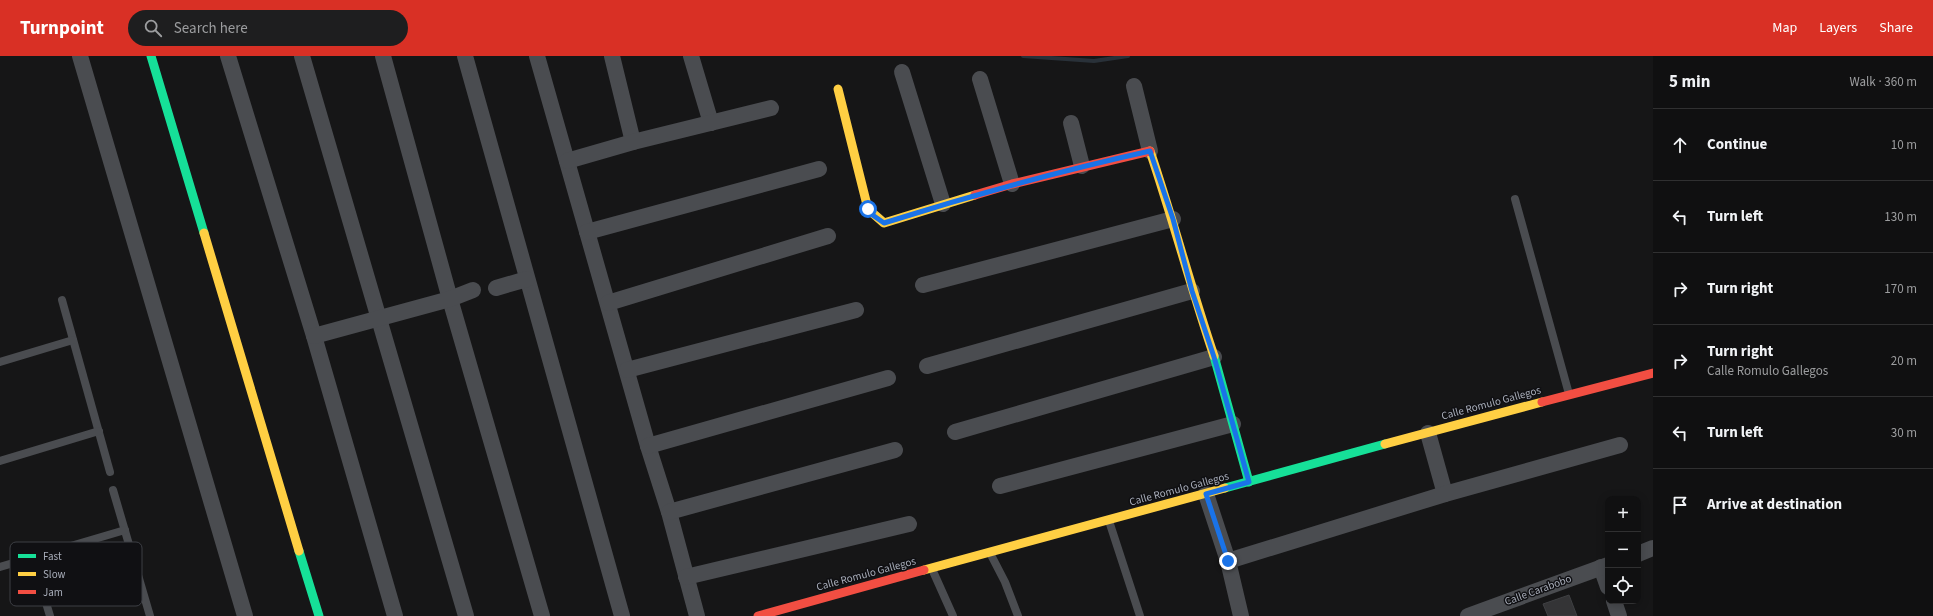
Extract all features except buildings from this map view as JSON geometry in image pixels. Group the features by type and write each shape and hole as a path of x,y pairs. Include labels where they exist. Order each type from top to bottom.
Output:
{"street":[{"path":"80,56 245,616"},
{"path":"151,56 319,616"},
{"path":"228,56 314,336 394,616"},
{"path":"302,56 466,616"},
{"path":"383,56 450,299 542,616"},
{"path":"465,56 622,616"},
{"path":"537,56 648,446 669,512 697,616"},
{"path":"612,56 633,142"},
{"path":"691,56 711,123"},
{"path":"902,72 943,204"},
{"path":"980,79 1012,184"},
{"path":"1134,86 1150,151 1173,219 1192,291 1214,357 1249,482"},
{"path":"838,89 868,209 874,216 884,223 1012,184 1082,166 1150,151"},
{"path":"567,161 633,142 772,108"},
{"path":"1071,123 1082,166"},
{"path":"587,232 819,169"},
{"path":"923,285 1173,219"},
{"path":"608,303 828,236"},
{"path":"496,288 527,279"},
{"path":"314,336 450,299 473,290"},
{"path":"927,366 1192,291"},
{"path":"627,370 856,310"},
{"path":"955,432 1214,357"},
{"name":"Calle Romulo Gallegos","path":"758,616 1569,394 1653,373"},
{"path":"648,446 888,378"},
{"path":"1000,486 1233,424"},
{"path":"1428,433 1445,494"},
{"path":"1228,561 1445,494 1620,445"},
{"path":"669,512 895,450"},
{"path":"1206,494 1228,561 1241,616"},
{"path":"686,578 909,524"},
{"path":"1641,553 1653,548"},
{"name":"Calle Carabobo","path":"1468,616 1604,566"},
{"path":"1615,604 1619,616"}],"lane":[{"path":"1515,198 1569,394"},
{"path":"62,300 110,472"},
{"path":"0,362 73,340"},
{"path":"0,462 99,431"},
{"path":"113,490 128,542"},
{"path":"1109,520 1140,616"},
{"path":"84,542 125,530"},
{"path":"990,552 1005,582 1018,616"},
{"path":"0,567 10,564"},
{"path":"932,568 953,616"},
{"path":"142,588 150,616"},
{"path":"47,606 50,616"}],"waterway":[{"path":"1023,56 1094,61 1128,56"}],"traffic: fast":[{"path":"151,56 204,233"},
{"path":"1214,356 1249,482"},
{"path":"1225,488 1385,444"},
{"path":"299,551 319,616"}],"traffic: slow":[{"path":"838,89 868,209 884,223 975,195"},
{"path":"1150,151 1214,356"},
{"path":"204,233 299,551"},
{"path":"1385,444 1542,402"},
{"path":"924,570 1225,488"}],"traffic: jam":[{"path":"975,195 1012,184 1150,151"},
{"path":"1542,402 1653,373"},
{"path":"758,616 924,570"}],"route":[{"path":"868,209 874,216 884,223 1012,184 1082,166 1150,151 1173,219 1192,291 1214,357 1249,482 1206,494 1212,508 1228,561"}]}
